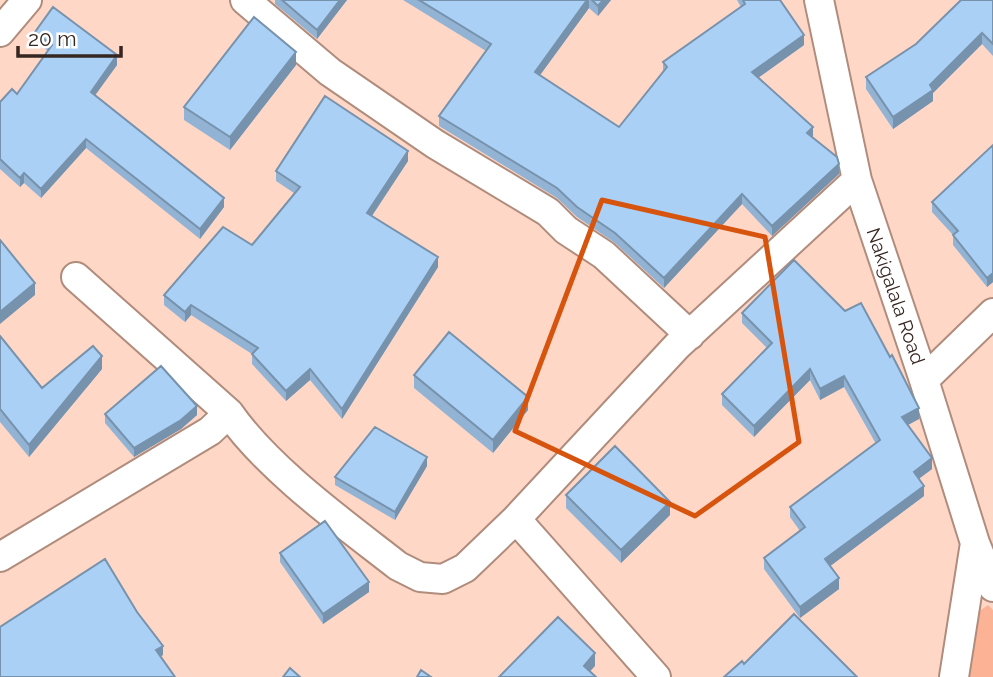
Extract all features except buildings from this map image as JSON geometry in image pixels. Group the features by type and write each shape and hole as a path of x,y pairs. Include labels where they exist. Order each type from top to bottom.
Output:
{"street":[{"path":"0,32 27,0"},
{"path":"245,0 330,72 435,144 548,212 566,230 604,255 690,335"},
{"name":"Nakigalala Road","path":"819,0 857,180 975,542 993,587"},
{"path":"76,277 229,412 249,438 331,512 398,566 420,577 443,579 466,568 690,335 857,180"},
{"path":"924,380 993,313"},
{"path":"0,557 210,431 229,412"},
{"path":"516,519 656,677"},
{"path":"954,677 975,542"}],"highlighted area":[{"path":"602,200 765,237 799,442 695,516 515,431"}],"shaded area":[{"path":"988,605 993,610 993,677 966,677 978,612"}]}
